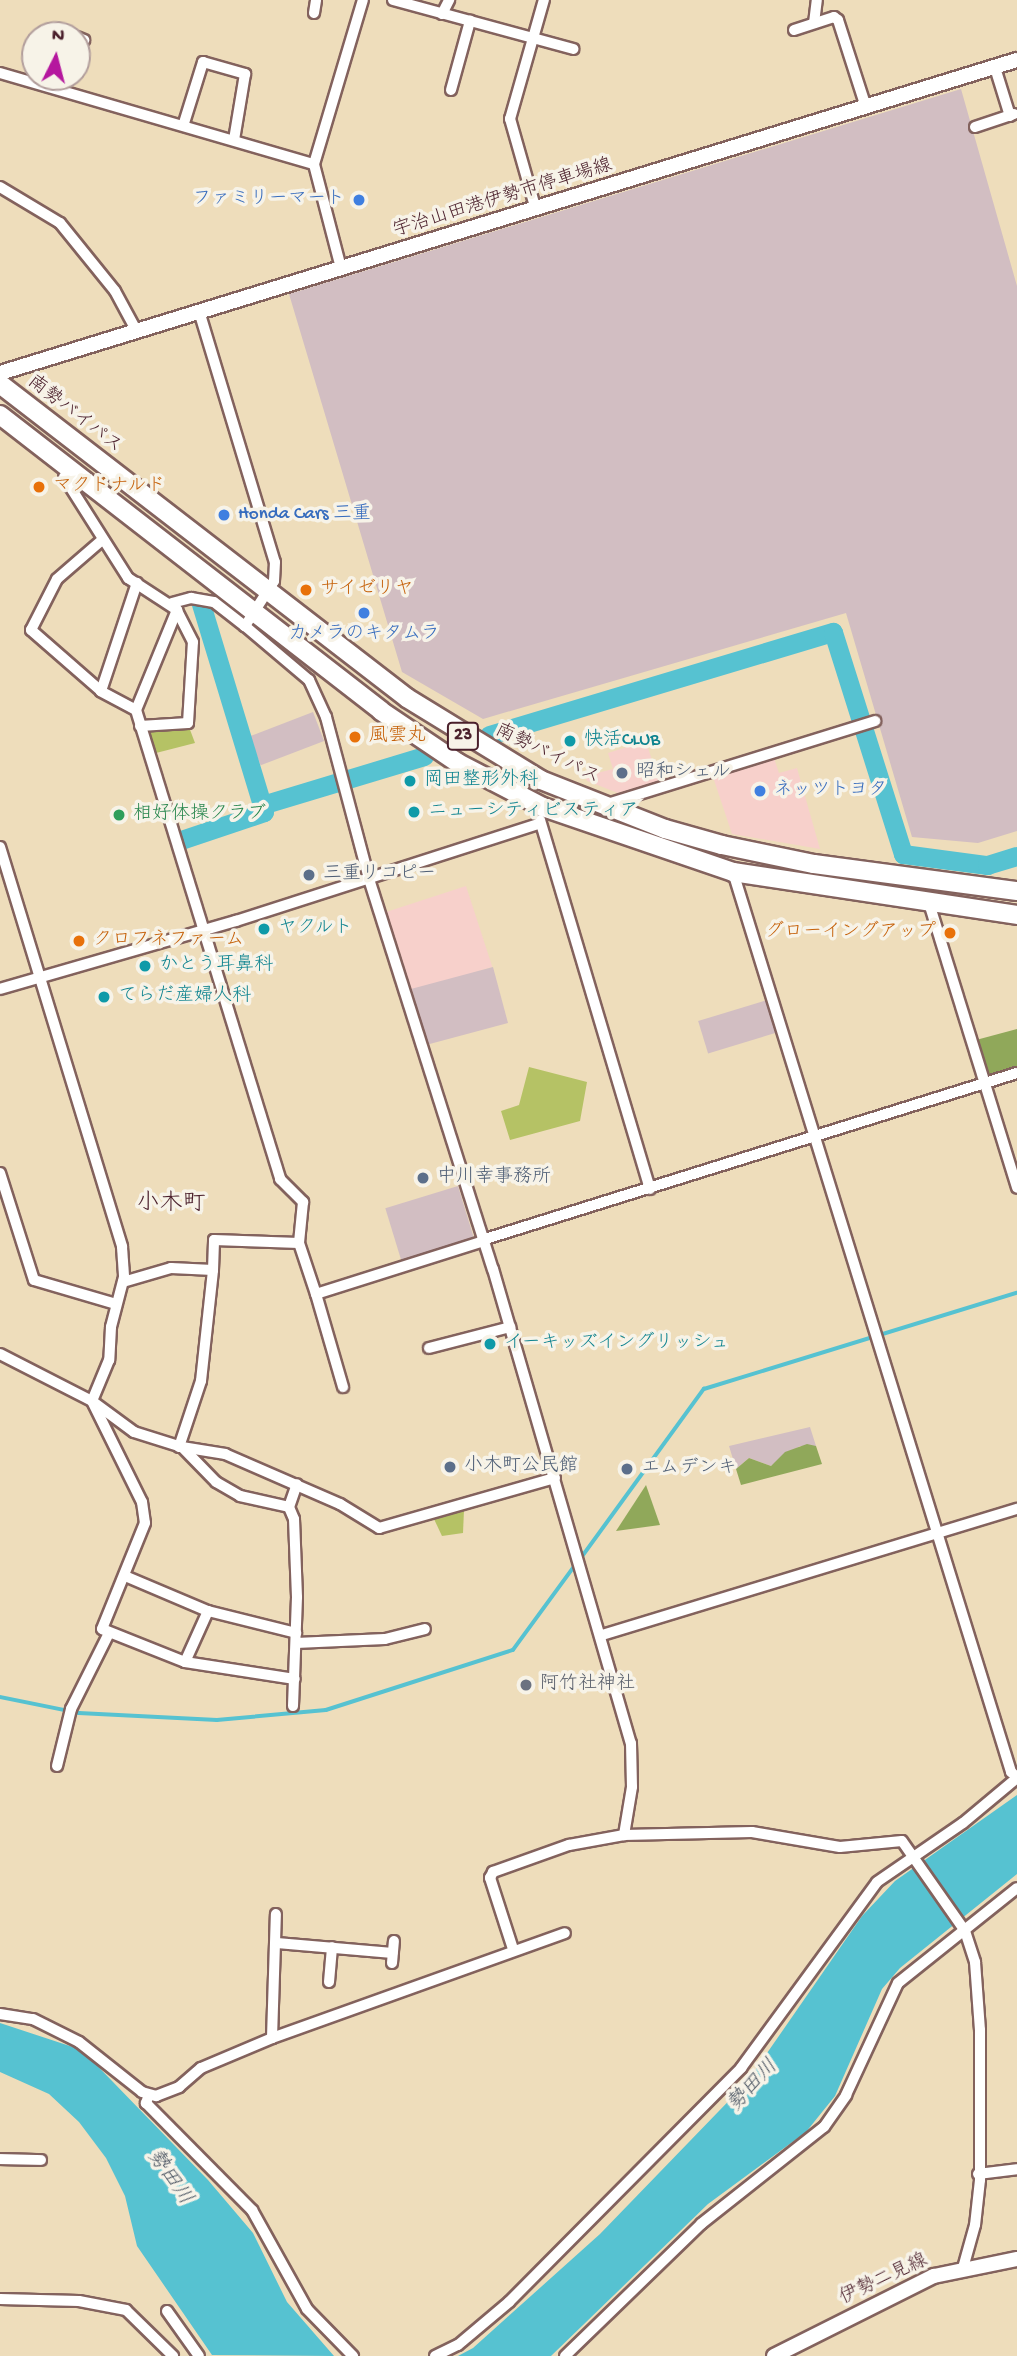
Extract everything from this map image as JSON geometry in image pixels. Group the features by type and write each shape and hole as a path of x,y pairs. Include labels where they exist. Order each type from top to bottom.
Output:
{"highway":[{"name":"南勢バイパス","path":"0,384 268,594 449,727 541,780 665,829 761,853 1017,891"},
{"name":"23","path":"0,415 250,619 425,741 541,815 733,872 1017,915"}],"main road":[{"name":"宇治山田港伊勢市停車場線","path":"0,373 1017,60"},
{"name":"伊勢二見線","path":"774,2356 909,2286 963,2268 1017,2259"}],"street":[{"path":"314,13 316,0"},
{"path":"341,268 314,164 363,0"},
{"path":"442,14 449,0"},
{"path":"536,210 510,119 544,0"},
{"path":"814,23 817,0"},
{"path":"398,1 573,49"},
{"path":"794,30 814,23 838,20 866,107"},
{"path":"451,90 470,21"},
{"path":"184,123 203,62 245,74 234,140"},
{"path":"0,73 21,79"},
{"path":"975,127 1014,115 997,74"},
{"path":"1004,93 1017,89"},
{"path":"65,91 184,123 314,164"},
{"path":"0,187 60,223 115,291 136,330"},
{"path":"199,311 275,562 268,594 250,619"},
{"path":"64,477 128,578 174,607 193,642 188,723 140,726"},
{"path":"102,540 57,579 32,630 101,691 136,710"},
{"path":"101,691 137,583"},
{"path":"343,1387 299,1243 303,1202 281,1179 136,710 174,607 191,598 214,602 250,619 309,680 326,717 337,767 369,879 510,1327 602,1635 633,1762 624,1835"},
{"path":"602,806 874,721"},
{"path":"0,989 369,879 541,815 650,1189"},
{"path":"0,847 122,1247 122,1282 116,1304 109,1360 92,1401 142,1502 145,1523 102,1629 185,1662 295,1679"},
{"path":"435,2356 458,2345 509,2302 741,2068 858,1904 877,1882 963,1823 1017,1778 1011,1772 881,1343 733,872"},
{"path":"929,903 1017,1188"},
{"path":"316,1294 1017,1073"},
{"path":"0,1173 34,1280 116,1304"},
{"path":"180,1447 201,1381 214,1240 299,1243"},
{"path":"122,1282 171,1268 213,1270"},
{"path":"429,1348 510,1327"},
{"path":"0,1354 92,1401 134,1432 180,1447 225,1454 297,1484 371,1524 388,1528 555,1478"},
{"path":"180,1447 216,1482 240,1496 289,1507"},
{"path":"293,1706 296,1638 294,1519 289,1507 297,1484"},
{"path":"602,1635 1017,1509"},
{"path":"125,1576 208,1611 296,1638 385,1639 425,1629"},
{"path":"185,1662 208,1611"},
{"path":"57,1766 70,1712 109,1633"},
{"path":"513,1949 490,1878 493,1872 569,1845 624,1835 752,1832 840,1847 902,1841 915,1854 965,1931 975,1962 980,2030 978,2174 976,2217 963,2268"},
{"path":"565,2356 701,2224 824,2127 846,2095 892,1992 913,1970 1017,1888"},
{"path":"272,2038 276,1914"},
{"path":"0,2014 33,2019 79,2042 149,2095 166,2093 201,2068 272,2038 513,1949 565,1933"},
{"path":"277,1943 393,1952"},
{"path":"329,1982 332,1947"},
{"path":"149,2095 146,2103 252,2210 307,2309 353,2356"},
{"path":"0,2159 41,2160"},
{"path":"978,2174 1017,2169"},
{"path":"0,2299 79,2301 125,2310 173,2356"},
{"path":"167,2311 199,2356"}],"shaded area":[{"path":"961,89 1017,286 1017,831 978,843 912,837 846,613 483,719 402,672 289,294"},
{"path":"313,712 324,741 261,765 250,736"},
{"path":"646,741 659,783 618,793 587,781 585,776 613,769 608,753"},
{"name":"ネッツトヨタ","path":"774,758 779,773 797,768 820,849 732,834 713,777"},
{"path":"466,886 492,967 412,993 386,912"},
{"path":"493,967 508,1023 427,1045 412,989"},
{"path":"767,1000 777,1033 708,1054 698,1021"},
{"path":"458,1186 474,1240 402,1262 385,1208"},
{"path":"810,1427 816,1446 800,1446 771,1466 749,1458 736,1469 729,1446"}],"green space":[{"path":"189,727 195,743 156,753 147,730"},
{"path":"1017,1029 1017,1070 988,1079 976,1040"},
{"path":"529,1067 587,1082 580,1121 510,1140 501,1111 519,1105"},
{"path":"807,1444 816,1446 822,1464 741,1485 736,1469 749,1458 771,1466 785,1452"},
{"path":"646,1485 660,1525 616,1531"},
{"path":"464,1510 463,1533 442,1536 434,1519"}],"water":[{"name":"勢田川","path":"1017,1795 1017,1874 900,1968 882,1989 835,2096 806,2132 708,2204 551,2356 458,2356 473,2348 600,2234 747,2082 862,1916 895,1881"},
{"name":"勢田川","path":"0,2023 82,2050 208,2180 253,2233 287,2302 334,2356 212,2355 137,2246 125,2196 106,2158 79,2122 49,2094 0,2072"}],"waterway":[{"path":"201,604 262,805"},
{"path":"489,735 833,632 903,854 987,865 1017,856"},
{"path":"184,839 264,812 262,805 424,756"},
{"path":"581,1558 704,1389 1017,1293"},
{"path":"0,1697 79,1713 217,1720 326,1710 513,1650 576,1564"}],"place":[{"name":"ファミリーマート","path":"359,200"},
{"name":"マクドナルド","path":"39,487"},
{"name":"Honda Cars 三重","path":"224,515"},
{"name":"サイゼリヤ","path":"306,590"},
{"name":"カメラのキタムラ","path":"364,613"},
{"name":"風雲丸","path":"355,737"},
{"name":"快活CLUB","path":"570,741"},
{"name":"昭和シェル","path":"622,773"},
{"name":"岡田整形外科","path":"410,781"},
{"name":"ネッツトヨタ","path":"760,791"},
{"name":"ニューシティビスティア","path":"414,812"},
{"name":"相好体操クラブ","path":"119,815"},
{"name":"三重リコピー","path":"309,875"},
{"name":"ヤクルト","path":"264,929"},
{"name":"グローイングアップ","path":"950,933"},
{"name":"クロフネファーム","path":"79,941"},
{"name":"かとう耳鼻科","path":"145,966"},
{"name":"てらだ産婦人科","path":"104,997"},
{"name":"中川幸事務所","path":"423,1178"},
{"name":"イーキッズイングリッシュ","path":"490,1344"},
{"name":"小木町公民館","path":"450,1467"},
{"name":"エムデンキ","path":"627,1469"},
{"name":"阿竹社神社","path":"526,1685"}],"district":[{"name":"小木町","path":"171,1205"}]}
